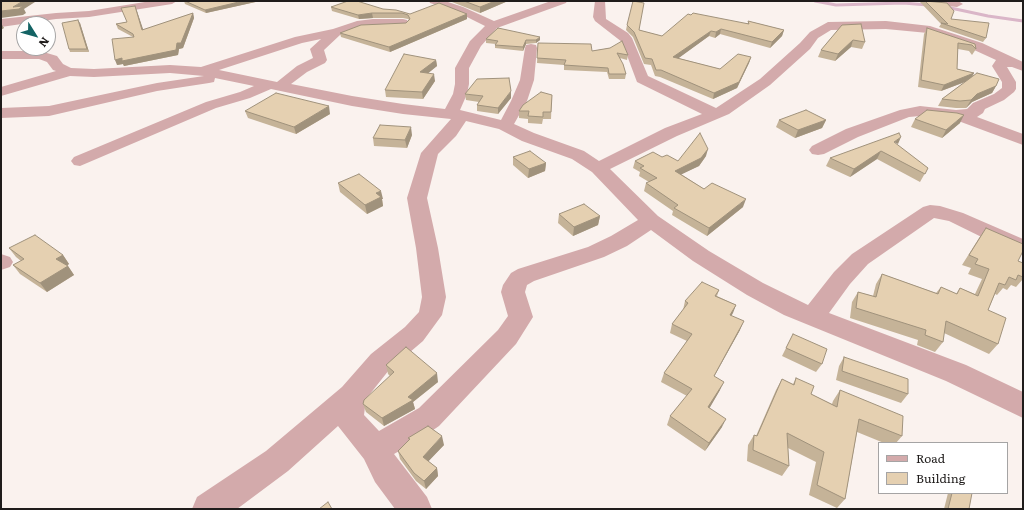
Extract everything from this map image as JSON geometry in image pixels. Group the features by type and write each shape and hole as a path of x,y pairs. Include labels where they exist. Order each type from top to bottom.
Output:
{"street":[{"path":"62,2 56,16 106,12 172,1"},
{"path":"434,1 459,9 493,25"},
{"path":"209,509 276,461 352,395 380,362 414,334 430,316 434,297 427,248 417,198 430,153 450,132 456,115 462,84 462,68 475,44 493,25 562,1"},
{"path":"600,1 599,17 601,21 624,36 628,41 642,79 715,114"},
{"path":"928,1 957,4"},
{"path":"1,23 16,21"},
{"path":"202,71 300,40 363,24 403,23"},
{"path":"598,168 671,132 724,111 765,82 805,46 814,35 828,26 886,25 930,30 977,46 1018,65"},
{"path":"80,161 211,105 275,86 320,60 317,49 336,32"},
{"path":"504,126 519,101 527,80 531,48"},
{"path":"1,55 16,54"},
{"path":"46,56 52,59 58,67 69,72"},
{"path":"818,150 852,132 906,113 920,111 956,115 971,114 977,110 978,106 999,97 1009,89 1009,82 999,66 1000,63 1018,65"},
{"path":"1,92 69,72 94,73 170,68 202,71 352,101 485,120 578,155 598,168 651,221 701,256 755,289 813,318 956,373 1023,406"},
{"path":"1,113 49,110 157,88 229,76"},
{"path":"956,115 1023,140"},
{"path":"813,318 842,278 860,259 930,211 940,212 956,217 1014,244 1023,246"},
{"path":"375,449 410,430 429,417 507,337 521,317 513,292 519,279 596,252 651,221"},
{"path":"352,395 349,419 375,449 386,471 415,509"}],"building":[{"path":"1,1 23,1 13,7 23,6 19,9 1,11"},
{"path":"185,1 243,1 205,10"},
{"path":"348,1 357,1 383,9 396,10 410,14 439,3 467,14 389,47 340,33 361,25 406,23 410,19 408,15 402,13 372,13 358,15 331,7"},
{"path":"464,1 495,1 480,7"},
{"path":"633,1 644,3 639,30 662,36 688,14 691,15 693,13 749,24 748,21 784,30 772,42 721,29 716,32 711,31 673,57 720,69 738,54 751,57 739,82 714,93 661,70 656,70 652,59 645,58 634,32 627,25"},
{"path":"925,1 947,3 954,11 951,19 989,23 986,38 941,23 948,24"},
{"path":"135,6 142,30 193,13 181,43 177,43 176,50 122,61 122,58 115,60 112,39 134,37 133,34 116,24 127,22 121,8"},
{"path":"78,20 87,49 69,49 62,23"},
{"path":"861,24 865,42 853,40 838,54 821,50 842,25"},
{"path":"498,28 540,37 536,40 526,40 523,47 495,45 498,41 486,39"},
{"path":"927,28 975,44 976,49 972,45 958,43 957,69 974,73 944,85 921,80"},
{"path":"622,41 628,55 617,53 626,74 609,74 608,68 564,65 566,60 537,58 538,43 591,44 592,51 610,48"},
{"path":"404,54 436,60 420,72 434,74 422,92 385,90"},
{"path":"977,73 999,79 996,86 977,94 971,100 960,101 942,99"},
{"path":"509,78 511,91 498,108 477,105 483,96 465,94 477,79"},
{"path":"541,92 552,95 551,112 543,112 543,117 528,116 529,111 519,111 523,105"},
{"path":"276,93 329,106 294,127 245,111"},
{"path":"806,110 826,120 798,130 779,120"},
{"path":"927,110 964,115 946,130 915,119"},
{"path":"380,125 411,127 405,140 373,138"},
{"path":"700,133 708,149 701,158 675,171 704,189 712,183 746,199 709,228 674,208 678,205 646,183 657,178 640,168 644,166 635,161 653,152 662,157 667,155 678,161"},
{"path":"899,133 901,137 894,142 928,168 925,174 881,151 854,169 830,158"},
{"path":"530,151 546,163 529,169 513,157"},
{"path":"359,174 381,191 376,193 381,197 365,205 338,183"},
{"path":"584,204 600,216 574,227 559,214"},
{"path":"986,228 1023,244 1023,251 1018,261 1023,263 1023,277 1018,275 1016,280 1009,277 1005,285 999,283 988,310 1006,318 998,344 946,321 943,342 925,335 926,330 856,308 858,292 876,297 882,274 938,294 941,287 957,294 960,288 978,296 989,269 975,264 978,259 969,255"},
{"path":"35,235 63,255 56,259 68,266 40,283 13,265 24,259 9,248"},
{"path":"702,282 719,290 715,296 736,305 730,315 744,321 714,376 724,382 708,407 726,419 709,443 670,416 692,389 664,373 692,334 672,324 688,303 685,301"},
{"path":"793,334 827,349 822,364 786,348"},
{"path":"406,347 437,373 408,397 413,400 382,418 363,404 364,400 394,372 386,365"},
{"path":"844,357 908,379 908,394 842,371"},
{"path":"796,378 814,386 811,394 837,407 840,390 903,416 902,436 859,419 845,499 817,485 824,452 787,433 789,466 753,450 754,435 757,436 782,379 794,385"},
{"path":"428,426 442,436 423,457 437,468 424,481 414,473 398,451 410,439 408,438"},
{"path":"952,494 972,494 969,509 948,509"},
{"path":"328,502 332,509 319,509"}],"waterway":[{"path":"815,1 836,5 903,3 928,5"},
{"path":"946,7 988,16 1023,21"}]}
